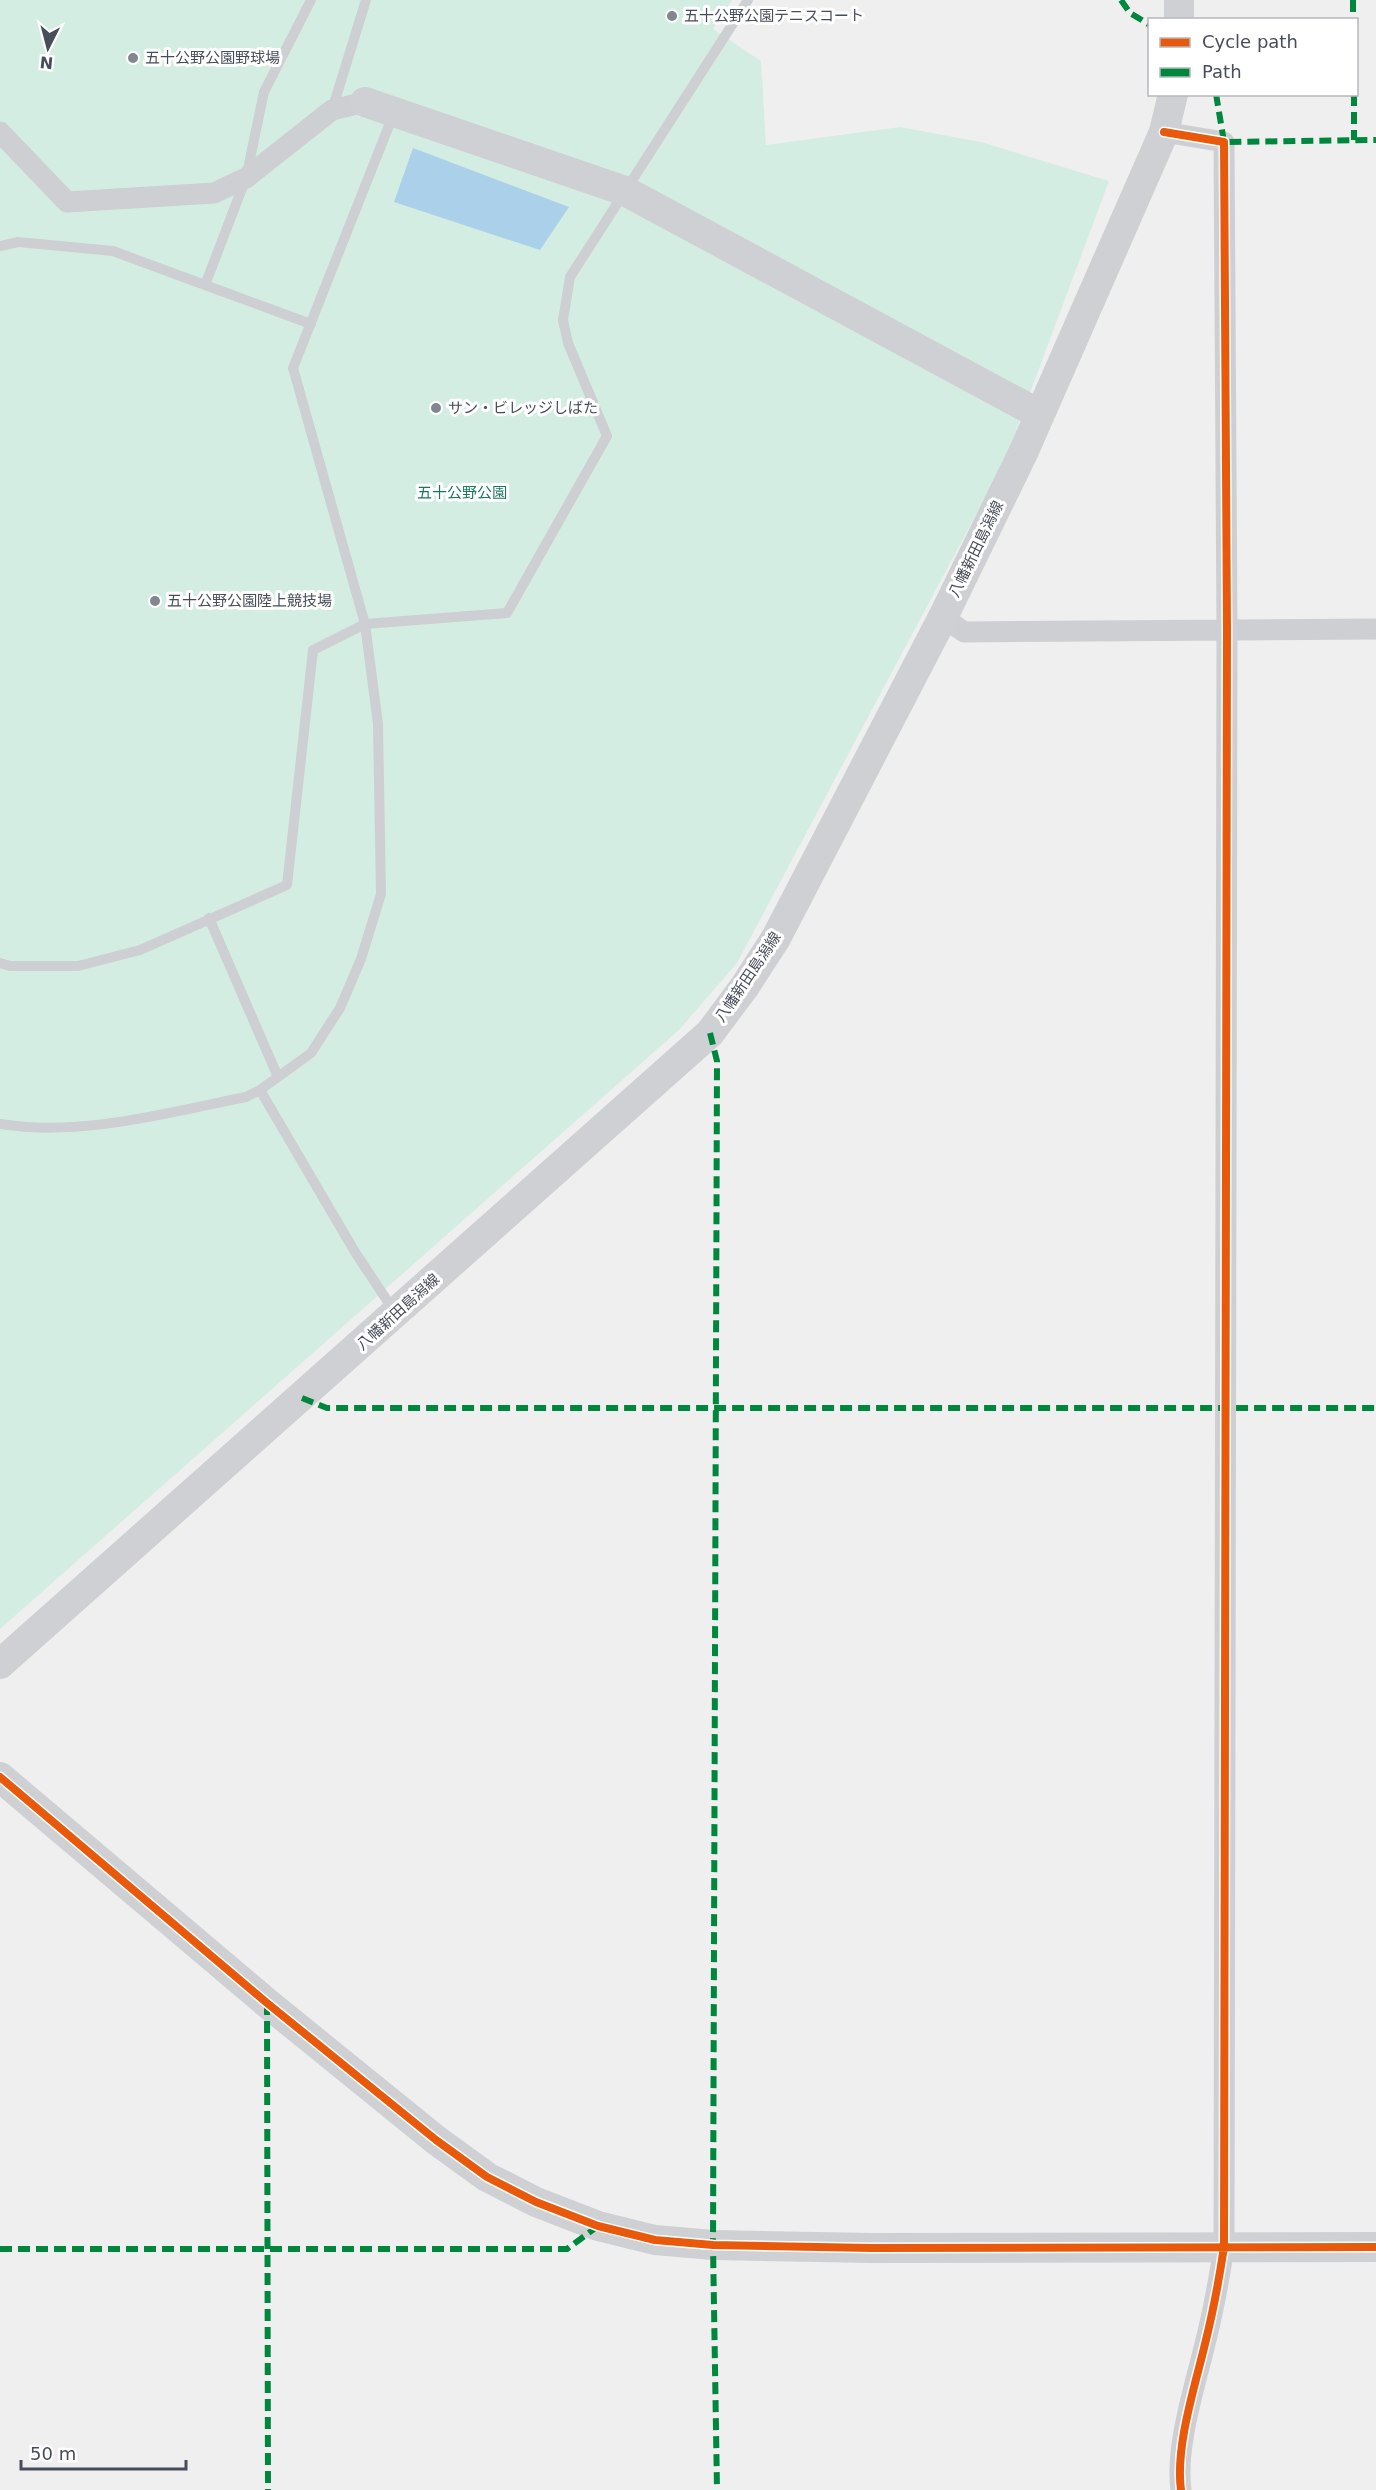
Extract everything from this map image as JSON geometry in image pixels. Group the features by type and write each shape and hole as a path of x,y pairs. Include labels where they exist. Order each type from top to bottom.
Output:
{"street":[{"path":"1179,0 1179,18"},
{"name":"八幡新田島潟線","path":"0,1664 710,1033 746,986 776,938 943,617 1023,453 1164,132 1173,96"},
{"path":"0,132 67,202 214,193 246,178 332,110 365,102 625,191 1039,414"},
{"path":"1164,132 1224,142 1227,629 1224,2247 1214,2307 1188,2414 1179,2476 1181,2490"},
{"path":"943,617 964,632 1376,629"},
{"path":"0,1777 267,2003 436,2140 487,2177 536,2202 588,2222 655,2240 713,2245 872,2248 1376,2247"}],"lane":[{"path":"205,285 246,178 264,92 311,0"},
{"path":"332,110 366,0"},
{"path":"0,963 10,966 78,966 140,951 209,918 287,885 313,650 365,624 507,613 607,436 568,343 563,320 570,277 748,0"},
{"path":"0,1124 16,1127 88,1127 246,1097 260,1090 311,1053 340,1008 361,959 381,894 378,724 365,624 293,368 394,112"},
{"path":"0,246 18,242 113,251 311,324"},
{"path":"209,918 278,1077"},
{"path":"260,1090 355,1252 396,1314"}],"green space":[{"name":"五十公野公園","path":"0,0 732,0 713,29 761,61 766,145 900,127 981,142 1109,181 1005,460 737,963 679,1030 0,1629"}],"water":[{"path":"413,148 569,207 540,250 394,202"}],"marked path":[{"path":"1121,0 1130,13 1148,24"},
{"path":"1353,0 1353,18"},
{"path":"1216,96 1224,142 1376,140"},
{"path":"1354,96 1354,140"},
{"path":"710,1033 717,1061 713,2245 717,2490"},
{"path":"302,1398 327,1408 1376,1408"},
{"path":"267,2003 268,2490"},
{"path":"0,2249 567,2249 598,2226"}],"cycle path":[{"path":"1164,132 1224,142 1227,629 1224,2247 1211,2320 1183,2436 1181,2490"},
{"path":"0,1777 267,2003 436,2140 487,2177 536,2202 598,2226 655,2240 713,2245 872,2248 1376,2247"}],"place":[{"name":"五十公野公園テニスコート","path":"672,16"},
{"name":"五十公野公園野球場","path":"133,58"},
{"name":"サン・ビレッジしばた","path":"436,408"},
{"name":"五十公野公園陸上競技場","path":"155,601"}]}
